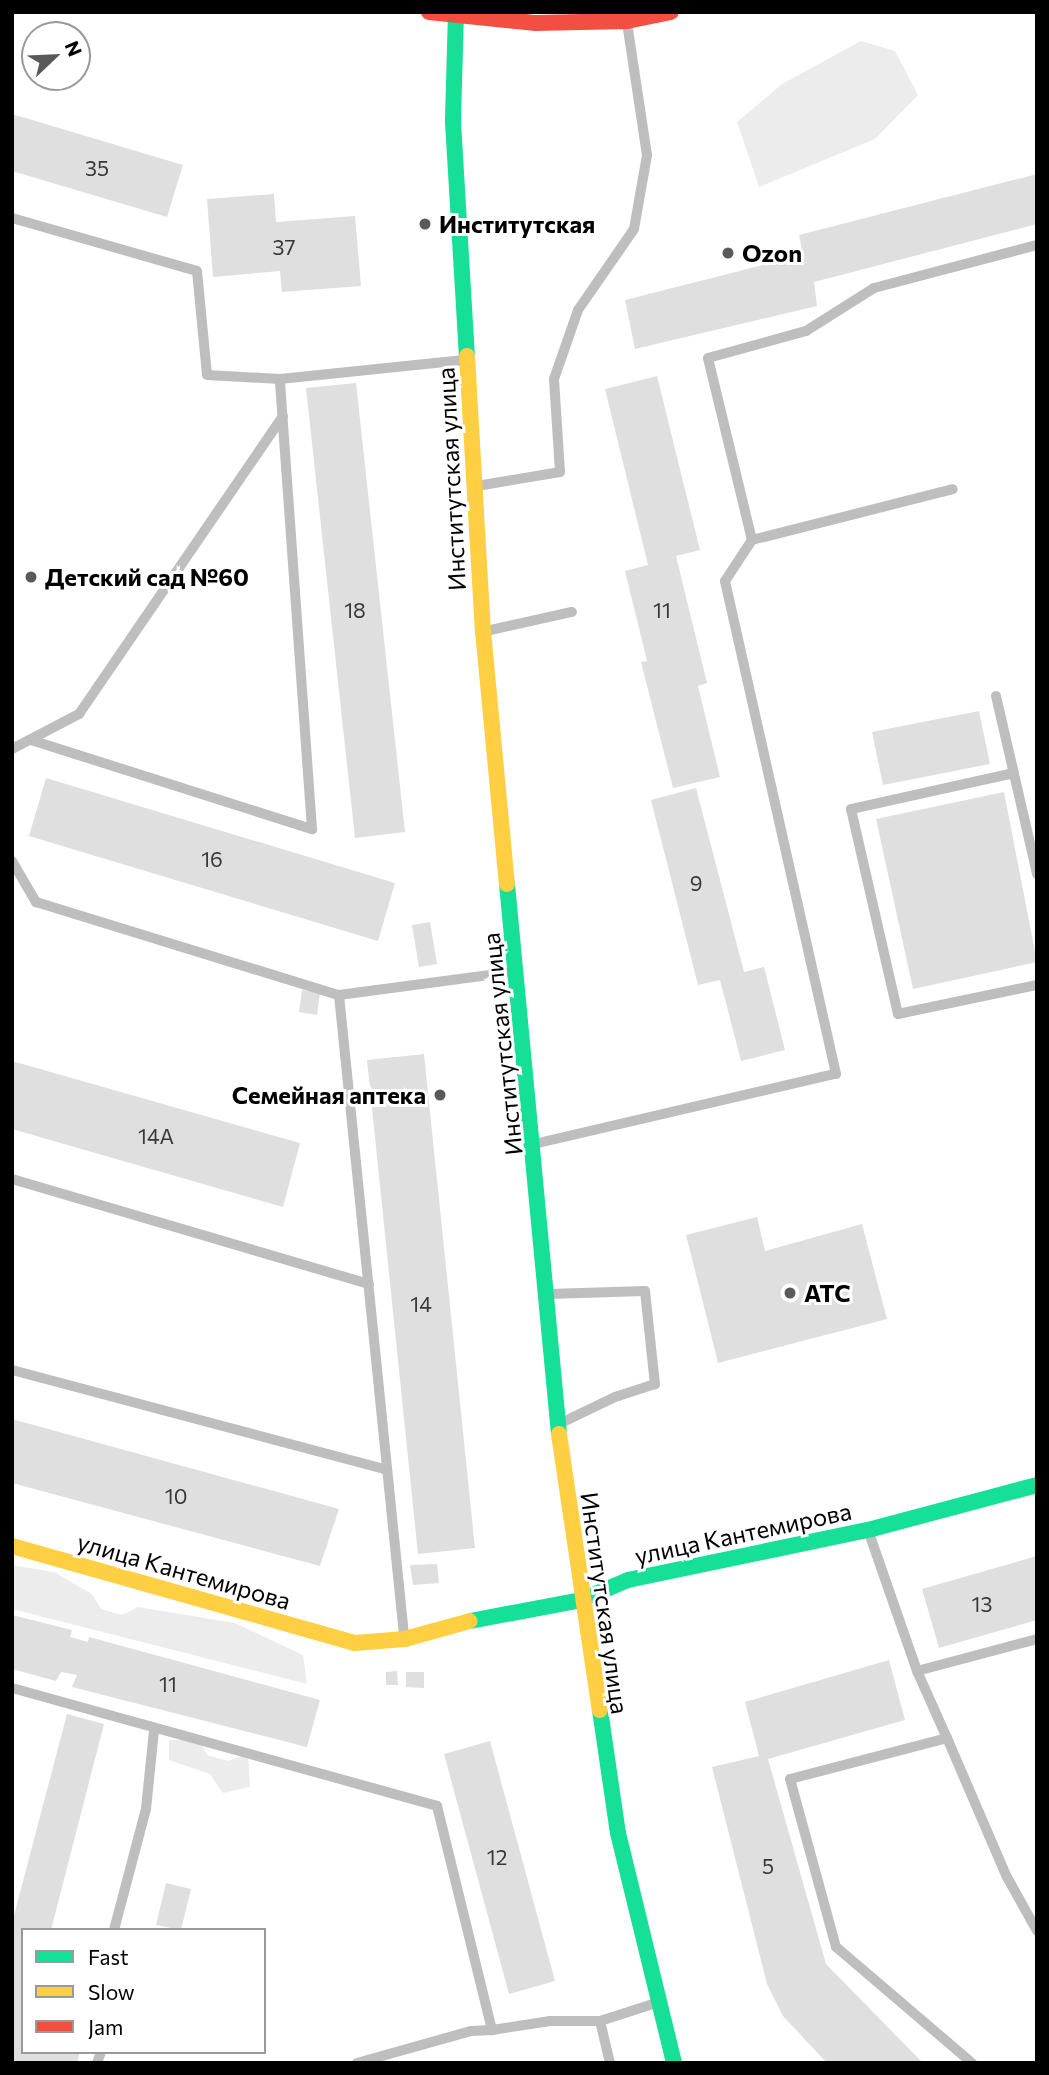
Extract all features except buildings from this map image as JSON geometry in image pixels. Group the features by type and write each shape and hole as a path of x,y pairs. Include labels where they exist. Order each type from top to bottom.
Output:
{"main road":[{"path":"429,12 536,23 627,20 671,12"},
{"name":"Институтская улица","path":"456,15 453,122 483,631 518,971 558,1425 581,1600 618,1833 674,2063"},
{"name":"улица Кантемирова","path":"12,1546 355,1643 404,1639 497,1614 581,1600 628,1580 868,1530 1037,1485"}],"lane":[{"path":"475,486 560,472 554,379 578,310 634,229 647,155 627,20"},
{"path":"12,218 197,271 207,375 280,379 467,360"},
{"path":"752,540 708,358 806,331 874,288 1037,245"},
{"path":"31,740 313,829 280,379"},
{"path":"12,750 79,714 283,416"},
{"path":"534,1144 836,1074 725,581 752,540 953,489"},
{"path":"483,631 572,612"},
{"path":"996,696 1037,874"},
{"path":"1014,773 851,809 898,1014 1037,985"},
{"path":"12,861 36,902 340,995 518,971"},
{"path":"340,995 404,1639"},
{"path":"12,1179 369,1284"},
{"path":"547,1294 645,1291 655,1384 615,1397 558,1425"},
{"path":"12,1370 387,1470"},
{"path":"868,1530 917,1671 1007,1877 1037,1931"},
{"path":"917,1671 1037,1639"},
{"path":"12,1688 154,1730 437,1806 492,2030"},
{"path":"115,1928 146,1808 154,1730"},
{"path":"947,1738 790,1779 836,1947 972,2063"},
{"path":"358,2063 471,2031 550,2021 600,2021 658,2002"},
{"path":"600,2021 610,2063"}],"shaded area":[{"path":"861,41 895,51 918,95 875,139 759,187 737,122 782,84"},
{"path":"12,1565 54,1572 92,1594 101,1609 122,1615 138,1607 235,1623 303,1655 307,1684 12,1609"},
{"path":"199,1739 207,1755 228,1761 248,1754 250,1787 223,1793 210,1774 169,1760 169,1740"}],"traffic: fast":[{"path":"456,12 453,122 467,356"},
{"path":"507,884 559,1434"},
{"path":"470,1621 581,1600 628,1580 868,1530 1037,1485"},
{"path":"600,1710 618,1833 674,2063"}],"traffic: slow":[{"path":"467,356 483,631 507,884"},
{"path":"559,1434 600,1710"},
{"path":"12,1546 355,1643 405,1639 470,1621"}],"traffic: jam":[{"path":"429,12 536,23 627,21 671,12"}],"place":[{"name":"Институтская","path":"425,224"},
{"name":"Ozon","path":"728,253"},
{"name":"Детский сад №60","path":"31,577"},
{"name":"Семейная аптека","path":"440,1095"},
{"name":"АТС","path":"790,1293"}]}
